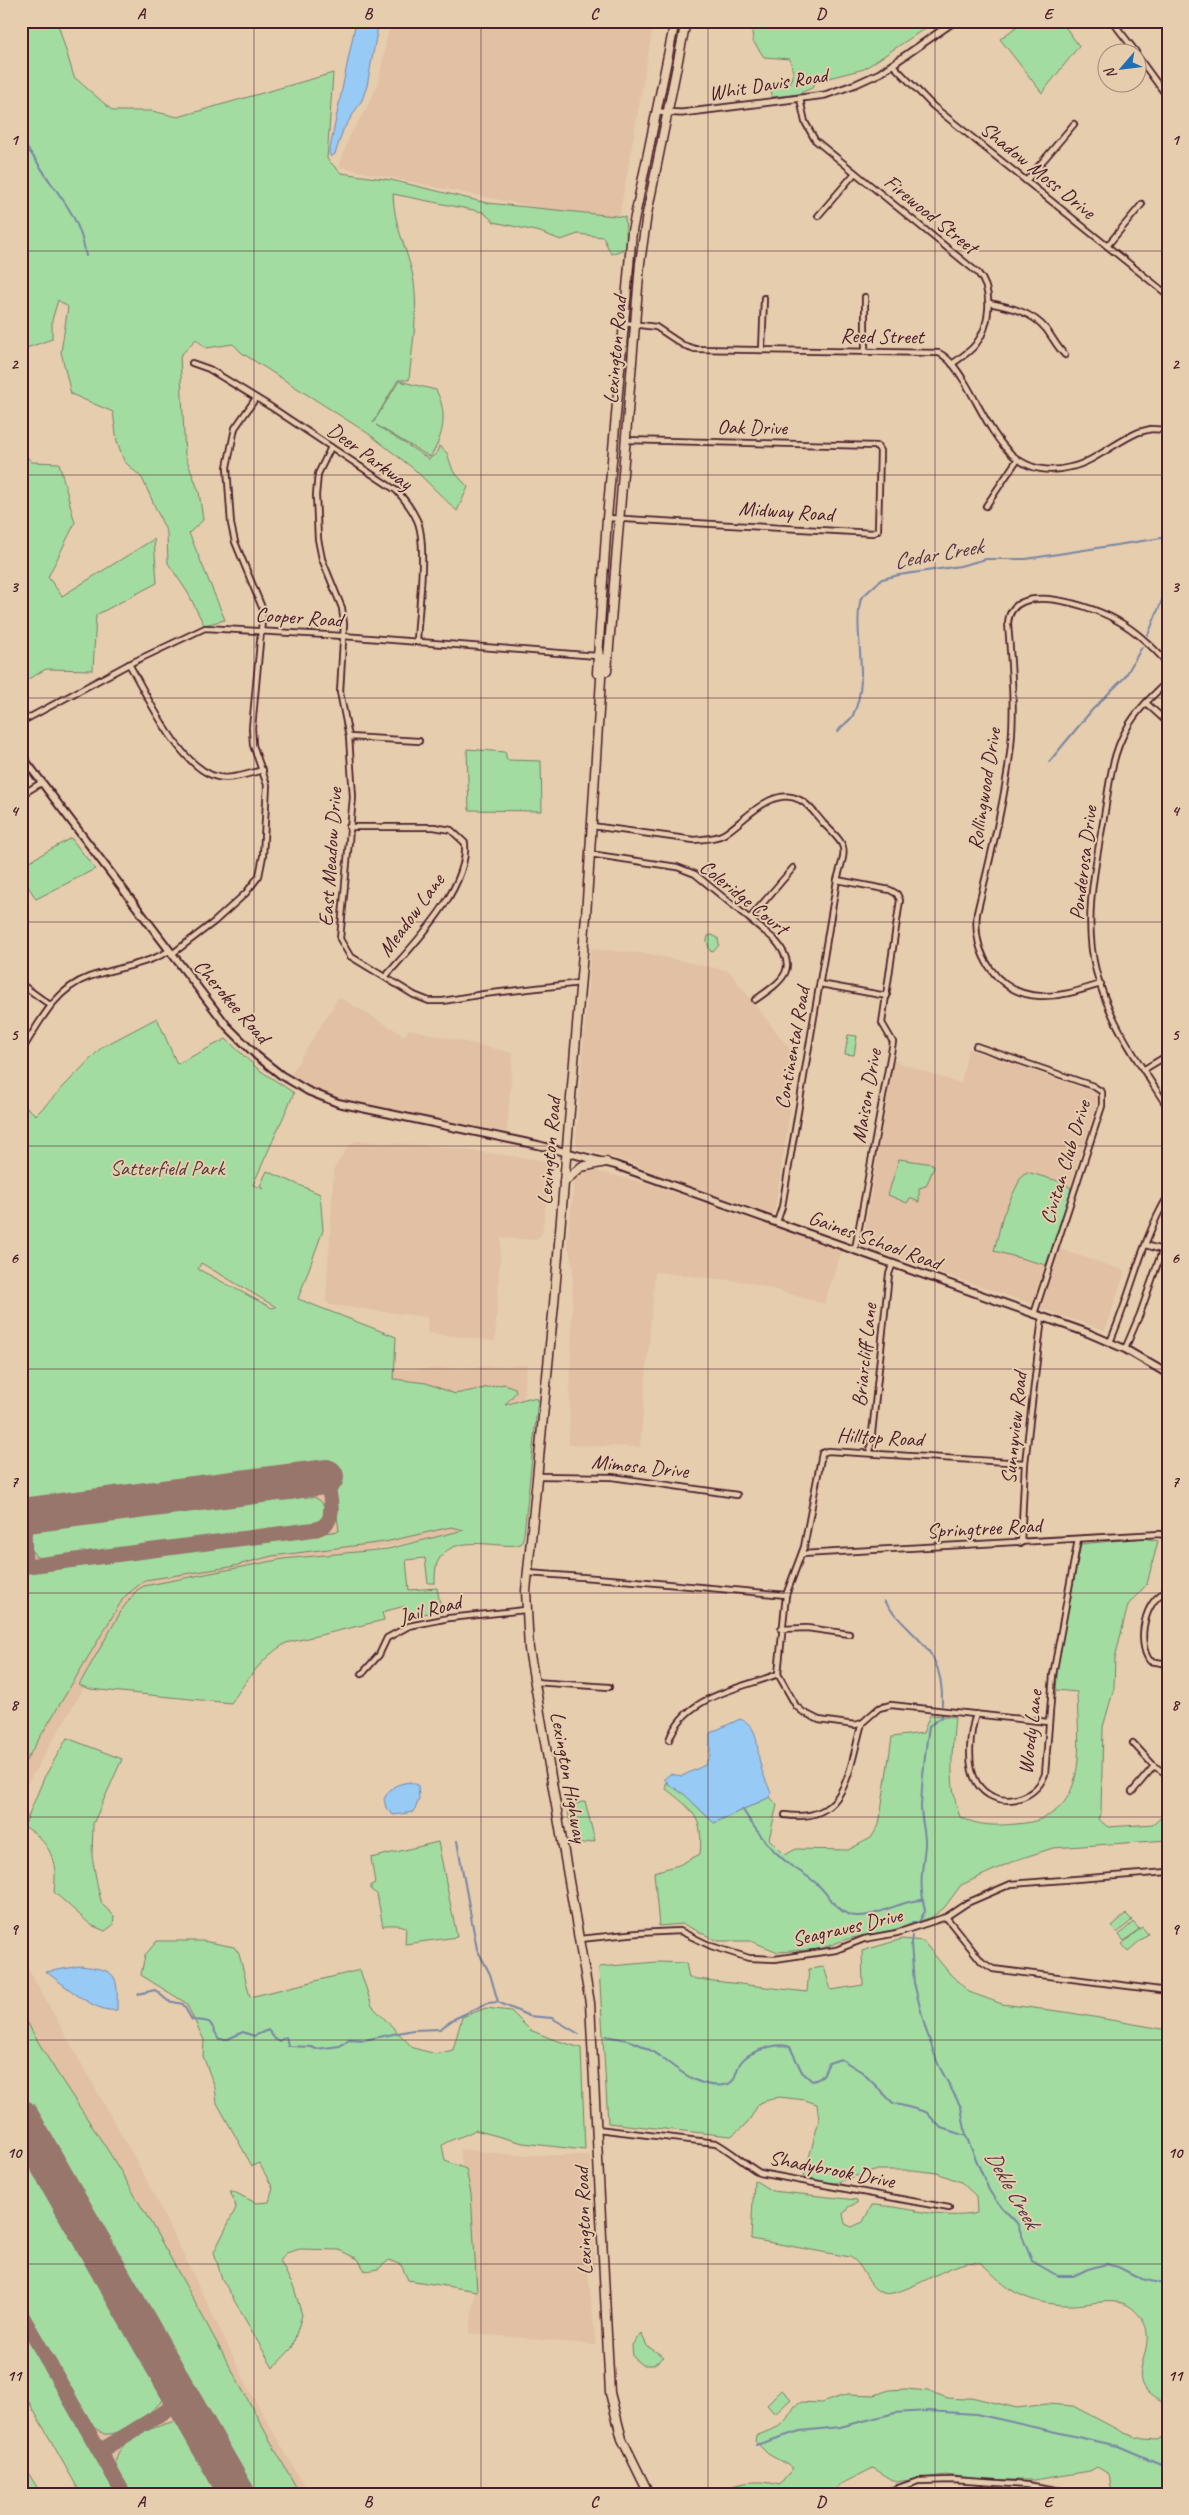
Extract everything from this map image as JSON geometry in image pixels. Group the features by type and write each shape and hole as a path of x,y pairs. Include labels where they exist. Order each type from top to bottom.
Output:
{"highway":[{"name":"Lexington Road","path":"601,685 606,675 609,648 640,263 675,21"},
{"name":"Lexington Road","path":"526,1620 528,1573 539,1476 590,854 601,685 597,672 597,656 632,231 686,21"},
{"path":"599,638 604,646 609,648"},
{"path":"564,1182 580,1167 606,1162"},
{"name":"Lexington Highway","path":"526,1620 534,1682 580,1939"},
{"name":"Lexington Road","path":"580,1939 593,2030 610,2393 622,2439 630,2459 649,2494"}],"main road":[{"name":"Cherokee Road","path":"21,755 227,1026 257,1056 281,1075 308,1091 355,1108 566,1151"},
{"name":"Gaines School Road","path":"566,1151 606,1162 855,1249 1110,1342 1168,1374"}],"street":[{"name":"Whit Davis Road","path":"662,112 824,95 856,84 892,65 955,21"},
{"path":"1112,21 1128,42"},
{"name":"Shadow Moss Drive","path":"892,65 922,97 1168,295"},
{"path":"1146,67 1168,98"},
{"name":"Firewood Street","path":"800,99 802,114 811,134 855,173 978,274 985,283 989,304"},
{"path":"1026,181 1074,124"},
{"path":"818,216 855,173"},
{"path":"1107,246 1142,204"},
{"path":"865,297 865,351"},
{"path":"762,350 764,298"},
{"path":"1065,355 1046,330 1034,319 1009,307 989,304 978,342 952,364 1000,442 1017,460 1035,469 1057,471 1074,467 1139,432 1168,430"},
{"name":"Reed Street","path":"624,323 662,330 683,344 696,349 939,353 952,364"},
{"name":"Deer Parkway","path":"192,363 209,369 331,447 397,492 409,506 418,521 423,541 417,642"},
{"path":"21,1052 50,1005 76,983 88,977 131,966 170,953 214,922 246,893 259,876 263,856 267,785 253,745 252,728 263,610 234,542 227,467 235,428 256,398"},
{"name":"Oak Drive","path":"625,440 874,445 878,447"},
{"name":"East Meadow Drive","path":"331,447 318,474 316,495 318,539 322,559 342,608 343,636 340,692 349,737 353,797 340,940 350,956 386,976 414,995 429,1001 442,1001 484,994 580,983"},
{"name":"Midway Road","path":"607,518 875,533 879,528 878,447"},
{"path":"986,506 1017,460"},
{"name":"Rollingwood Drive","path":"1100,984 1061,995 1027,994 998,978 985,962 979,947 976,930 977,913 1006,776 1011,743 1010,612 1016,604 1030,600 1056,600 1091,607 1132,629 1168,664"},
{"name":"Cooper Road","path":"21,722 129,664 205,628 343,636 597,656"},
{"path":"129,664 166,728 193,764 218,777 230,777 263,770"},
{"name":"Ponderosa Drive","path":"1168,681 1146,702 1127,728 1116,752 1093,884 1091,936 1100,984 1112,1017 1168,1108"},
{"path":"1146,702 1168,723"},
{"path":"349,737 419,741"},
{"path":"21,795 41,783"},
{"name":"Continental Road","path":"592,826 701,839 722,835 773,798 794,798 801,800 842,842 844,853 837,880 782,1207 777,1222"},
{"name":"Meadow Lane","path":"349,827 388,826 451,830 465,843 463,862 446,901 423,934 386,976"},
{"name":"Coleridge Court","path":"590,854 677,867 695,874 774,939 785,951 788,959 785,974 778,984 755,1000"},
{"path":"750,918 793,868"},
{"name":"Maison Drive","path":"837,880 890,890 897,894 900,900 882,1023 893,1042 855,1249"},
{"path":"21,984 50,1005"},
{"path":"820,984 887,996"},
{"name":"Civitan Club Drive","path":"976,1046 1093,1086 1102,1092 1103,1096 1102,1106 1034,1314"},
{"path":"1143,1070 1168,1055"},
{"path":"1110,1342 1124,1310 1155,1220 1168,1196"},
{"path":"1125,1349 1140,1314 1168,1234"},
{"path":"1146,1245 1168,1252"},
{"name":"Briarcliff Lane","path":"870,1452 889,1274 893,1263"},
{"name":"Sunnyview Road","path":"1021,1543 1025,1464 1042,1317"},
{"name":"Hilltop Road","path":"778,1674 786,1595 802,1554 822,1453 828,1450 870,1452 1025,1464"},
{"name":"Mimosa Drive","path":"539,1476 612,1477 737,1495"},
{"name":"Springtree Road","path":"802,1554 1168,1536"},
{"name":"Woody Lane","path":"976,1714 973,1722 972,1772 976,1781 984,1792 1006,1800 1014,1800 1031,1794 1041,1785 1045,1774 1053,1675 1078,1539"},
{"path":"528,1573 635,1580 786,1595"},
{"path":"1168,1592 1158,1596 1152,1602 1142,1643 1144,1653 1150,1661 1168,1664"},
{"name":"Jail Road","path":"362,1674 379,1655 387,1638 408,1626 449,1618 526,1610"},
{"path":"782,1629 807,1628 849,1634"},
{"path":"669,1740 685,1716 697,1704 778,1674 793,1701 808,1715 828,1722 855,1725 862,1723 879,1708 891,1705 904,1705 1048,1722"},
{"path":"534,1682 609,1687"},
{"path":"785,1815 803,1818 815,1814 831,1804 839,1796 851,1771 862,1723"},
{"path":"1133,1743 1154,1766 1168,1775"},
{"path":"1132,1792 1154,1766"},
{"name":"Seagraves Drive","path":"580,1939 680,1931 711,1946 749,1958 775,1959 836,1950 864,1939 897,1933 946,1916 967,1903 1010,1884 1168,1872"},
{"path":"946,1916 982,1962 993,1969 1168,1991"},
{"name":"Shadybrook Drive","path":"597,2129 716,2144 731,2151 742,2163 760,2174 949,2208"},
{"path":"881,2494 918,2481 952,2480 1027,2485 1079,2494"}],"shaded area":[{"path":"390,21 654,21 618,224 339,167 349,137 370,102 379,81"},
{"path":"591,949 649,954 729,971 798,1060 774,1215 664,1178 635,1164 578,1148 576,1141"},
{"path":"339,997 405,1036 409,1029 513,1053 507,1132 345,1102 327,1096 289,1077"},
{"path":"968,1049 1100,1094 1032,1304 862,1246 894,1061 961,1084"},
{"path":"358,1141 435,1146 547,1161 551,1168 542,1234 534,1240 501,1238 495,1341 428,1333 427,1317 330,1305 326,1301 334,1169 349,1145"},
{"path":"584,1168 649,1184 842,1250 824,1304 747,1282 655,1272 640,1447 569,1445 573,1266 567,1241 575,1176"},
{"path":"1059,1249 1125,1271 1105,1330 1039,1308"},
{"path":"527,1365 508,1525 142,1590 21,1794 21,1385"},
{"path":"21,1956 145,2177 252,2395 309,2494 104,2494 21,2347"},
{"path":"460,2149 513,2155 590,2155 595,2271 588,2271 596,2345 470,2333 476,2281"}],"green space":[{"path":"21,21 57,21 74,77 113,111 152,111 178,117 333,73 327,159 341,173 391,180 487,203 625,217 627,248 611,254 603,237 578,234 561,240 540,232 494,222 483,212 393,194 398,225 412,272 415,298 415,326 409,380 398,380 373,423 399,381 436,390 442,407 443,424 439,441 430,457 376,425 429,459 436,454 439,446 447,453 453,471 468,487 457,511 414,469 369,434 242,353 233,344 206,348 196,339 180,356 185,455 199,492 203,520 189,533 225,620 204,625 188,593 168,563 167,533 142,478 124,461 117,441 113,412 71,394 61,352 68,307 58,300 52,320 52,339 21,350"},
{"path":"751,21 936,21 864,69 817,81 812,88 798,94 772,97 771,87 790,83 793,72 790,59 764,57 753,41"},
{"path":"1024,21 1061,21 1079,46 1042,93 1000,39"},
{"path":"21,451 32,462 59,463 75,523 48,577 62,596 154,539 157,583 96,615 93,670 46,669 21,683"},
{"path":"467,749 505,752 507,760 541,761 542,811 469,810"},
{"path":"71,838 95,869 36,899 21,875 21,866"},
{"path":"712,935 718,938 719,945 713,952 710,951 707,941 708,936"},
{"name":"Satterfield Park","path":"157,1018 177,1064 226,1039 258,1069 294,1093 253,1185 264,1189 260,1186 267,1171 320,1194 323,1230 298,1299 396,1337 394,1379 426,1383 455,1394 504,1384 515,1388 516,1392 505,1405 528,1398 538,1399 524,1534 522,1543 518,1545 462,1544 452,1548 444,1553 437,1563 435,1583 428,1583 425,1558 406,1560 409,1590 437,1588 441,1610 411,1617 405,1606 382,1612 384,1620 286,1643 269,1655 231,1703 90,1689 79,1685 123,1608 137,1590 144,1586 283,1559 388,1549 464,1530 451,1527 385,1542 272,1556 230,1567 145,1580 124,1597 21,1769 21,1571 339,1531 330,1460 282,1466 271,1472 21,1504 21,1103 36,1115 102,1047","holes":["201,1263 276,1307 272,1308 198,1269"]},
{"path":"848,1035 857,1036 854,1055 845,1054"},
{"path":"899,1159 933,1164 934,1167 926,1186 919,1188 919,1202 910,1198 907,1203 888,1195"},
{"path":"1027,1172 1058,1181 1070,1187 1071,1191 1046,1265 994,1251 1003,1215 1022,1175"},
{"path":"270,1497 282,1500 305,1497 316,1498 324,1506 323,1519 313,1525 43,1559 35,1556 30,1546 30,1533 38,1526"},
{"path":"1144,1538 1158,1541 1147,1584 1128,1605 1115,1658 1114,1688 1103,1727 1101,1812 1098,1819 1108,1827 1154,1824 1168,1811 1168,1840 1053,1848 1016,1860 961,1885 944,1908 932,1917 893,1930 847,1939 820,1949 778,1952 751,1941 718,1941 683,1924 659,1926 654,1872 679,1865 700,1854 701,1842 695,1816 690,1809 666,1789 666,1782 685,1795 714,1823 770,1797 777,1805 769,1839 785,1855 796,1849 848,1850 871,1838 879,1825 892,1737 923,1733 930,1715 955,1717 952,1780 960,1817 980,1824 1009,1825 1040,1819 1058,1809 1069,1795 1075,1777 1078,1757 1077,1692 1056,1690 1058,1662 1081,1544"},
{"path":"67,1738 122,1759 93,1824 92,1856 98,1889 102,1904 114,1916 113,1925 105,1931 91,1925 54,1892 55,1871 51,1854 41,1839 24,1826 44,1778"},
{"path":"585,1801 595,1841 575,1845 567,1807"},
{"path":"438,1842 457,1937 405,1944 406,1927 385,1925 383,1927 377,1894 371,1890 371,1885 375,1883 371,1858"},
{"path":"1126,1914 1132,1920 1117,1933 1112,1926"},
{"path":"1133,1922 1139,1929 1124,1941 1119,1935"},
{"path":"1142,1927 1148,1934 1128,1951 1122,1944"},
{"path":"902,1939 923,1941 950,1974 969,1992 1002,2004 1065,2012 1168,2030 1168,2414 1162,2402 1148,2393 1141,2382 1147,2334 1143,2321 1132,2308 1125,2304 1101,2302 1063,2305 1034,2300 1011,2290 981,2263 966,2263 900,2291 883,2293 873,2287 860,2266 850,2257 751,2239 754,2180 772,2191 857,2200 857,2203 848,2207 843,2214 845,2224 852,2227 863,2222 872,2205 951,2215 977,2213 976,2196 961,2182 937,2173 913,2170 874,2170 832,2184 804,2177 819,2120 817,2104 805,2100 779,2097 759,2103 747,2124 731,2136 608,2123 599,1967 657,1962 686,1963 689,1978 807,1992 809,1969 824,1967 831,1990 863,1985 862,1951"},
{"path":"157,1941 203,1941 234,1947 239,1954 250,1997 360,1970 372,2006 413,2048 436,2054 453,2050 462,2017 486,2008 511,2011 530,2030 581,2048 585,2150 523,2143 475,2130 442,2145 445,2161 466,2169 471,2194 477,2291 408,2280 401,2265 389,2260 378,2269 365,2271 358,2259 339,2250 300,2249 286,2253 280,2261 294,2288 302,2315 292,2348 273,2368 222,2279 214,2252 236,2208 230,2190 256,2203 269,2202 273,2188 259,2163 252,2166 217,2103 215,2088 203,2056 204,2040 186,2003 141,1975 145,1955"},
{"path":"21,2010 32,2032 147,2216 300,2494 252,2494 21,2090"},
{"path":"21,2140 165,2393 165,2398 153,2410 129,2427 112,2434 104,2434 92,2426 21,2301"},
{"path":"21,2327 116,2494 81,2494 21,2388"},
{"path":"641,2333 647,2346 664,2357 653,2365 643,2365 633,2357 632,2345"},
{"path":"782,2390 791,2399 775,2414 767,2405"},
{"path":"889,2390 928,2391 948,2398 962,2399 971,2397 1017,2408 1047,2404 1073,2406 1124,2433 1143,2439 1157,2440 1168,2435 1168,2494 1112,2494 1109,2474 1097,2467 1090,2471 1034,2480 990,2480 945,2475 896,2482 873,2468 839,2485 832,2494 709,2494 744,2483 761,2482 780,2485 793,2468 768,2454 755,2441 756,2436 778,2427 786,2420 795,2406 802,2402 821,2403 848,2394 875,2395"},
{"path":"180,2420 222,2494 131,2494 120,2477 116,2466 117,2456 121,2448 129,2441 149,2430"},
{"path":"21,2461 41,2494 21,2494"}],"water":[{"path":"356,21 379,21 367,86 362,100 343,130 335,154 331,157 329,153"},
{"path":"740,1719 746,1722 754,1732 761,1767 771,1793 770,1797 714,1823 685,1795 664,1779 670,1774 682,1776 705,1765 710,1755 710,1733"},
{"path":"410,1782 418,1785 419,1799 414,1812 393,1815 386,1808 384,1799 394,1787"},
{"path":"80,1966 102,1969 113,1976 117,1988 117,2010 108,2010 90,2003 46,1972"}],"waterway":[{"path":"841,26 842,21"},
{"path":"21,142 34,157 69,208 81,235 86,256"},
{"name":"Cedar Creek","path":"838,732 852,717 861,686 858,627 861,598 882,579 960,566 986,559 1026,559 1168,537"},
{"path":"1148,635 1168,585"},
{"path":"1049,762 1092,710 1125,677 1142,647"},
{"path":"884,1601 925,1646 932,1657 938,1670 942,1705"},
{"path":"912,1923 919,1922 925,1911 922,1885 925,1841 921,1807 923,1777 929,1726 942,1717 942,1713"},
{"path":"743,1810 776,1853 815,1882 839,1909 844,1912 850,1915 865,1916 905,1903 922,1900"},
{"path":"457,1841 477,1949 490,1974 498,2002 529,2016 552,2018 579,2034"},
{"name":"Dekle Creek","path":"912,1936 914,1983 925,2027 938,2064 961,2107 966,2136 989,2190 996,2201 1017,2223 1032,2261 1058,2276 1073,2276 1106,2264 1118,2267 1142,2279 1168,2285"},
{"path":"138,1994 155,1990 168,2001 183,2004 192,2020 210,2023 219,2039 228,2039 243,2032 254,2036 268,2030 279,2041 286,2037 288,2046 316,2049 340,2046 349,2039 364,2040 413,2030 440,2029 454,2019 488,2003 498,2002"},
{"path":"606,2036 636,2043 647,2048 689,2077 711,2085 728,2084 734,2079 739,2065 745,2058 757,2051 772,2046 790,2047 802,2072 812,2081 822,2077 829,2063 841,2059 862,2072 893,2103 926,2112 941,2128 966,2136"},
{"path":"756,2445 800,2431 840,2427 895,2413 927,2411 976,2414 1118,2446 1168,2467"}],"taxiway":[{"path":"21,1567 317,1529 329,1520 331,1514 331,1500 326,1477"},
{"path":"24,1516 25,1566"},
{"path":"21,2314 124,2494"},
{"path":"100,2451 184,2400"}],"runway":[{"path":"21,1516 326,1477"},
{"path":"21,2117 237,2494"}]}
